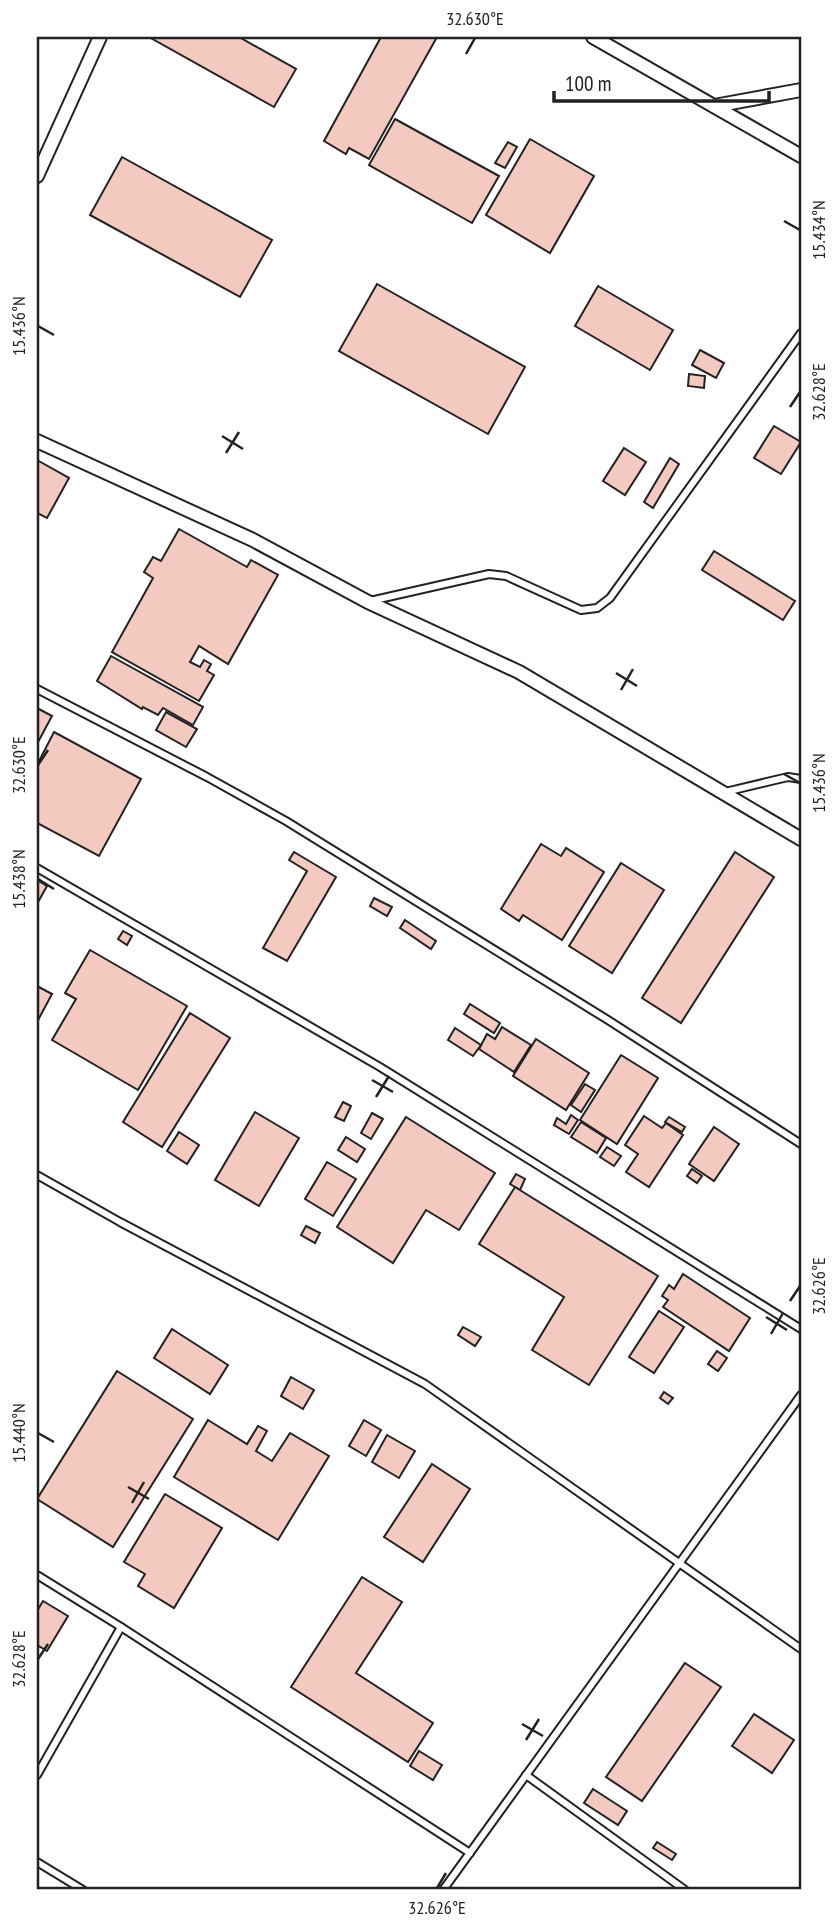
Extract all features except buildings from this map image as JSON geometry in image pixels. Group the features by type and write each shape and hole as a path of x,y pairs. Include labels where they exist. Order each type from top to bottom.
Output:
{"street":[{"path":"37,176 100,37"},
{"path":"593,37 801,156"},
{"path":"714,106 801,90"},
{"path":"37,441 253,540 368,602 519,672 801,839"}],"lane":[{"path":"368,602 489,574 506,576 581,610 597,608 610,598 801,333"},
{"path":"37,689 207,776 286,821 801,1144"},
{"path":"723,793 788,776 801,779"},
{"path":"37,869 380,1067 801,1329"},
{"path":"37,1175 425,1384 801,1649"},
{"path":"443,1890 801,1395"},
{"path":"37,1576 121,1626 470,1853"},
{"path":"37,1775 121,1626"},
{"path":"526,1775 685,1890"},
{"path":"37,1862 83,1890"}]}
